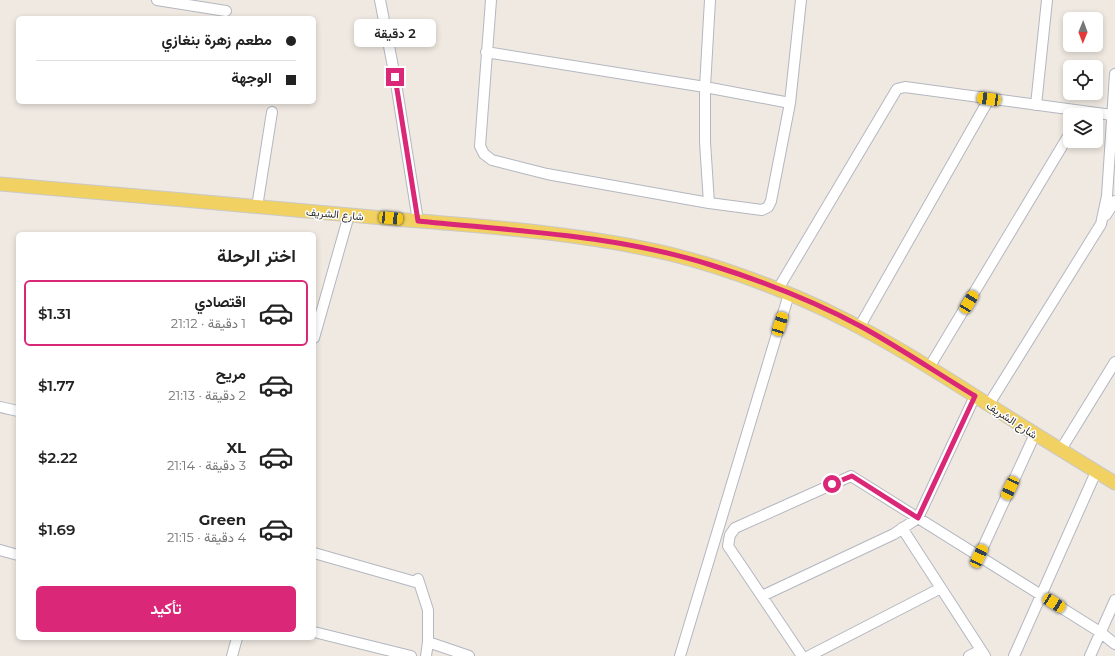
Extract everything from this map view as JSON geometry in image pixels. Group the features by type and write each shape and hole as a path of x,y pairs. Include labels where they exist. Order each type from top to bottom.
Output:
{"main road":[{"name":"شارع الشريف","path":"0,184 560,235 615,243 670,254 710,265 784,291 860,326 930,366 1060,451 1115,483"}],"street":[{"path":"157,0 186,2 226,12"},
{"path":"380,0 395,77 418,221"},
{"path":"490,0 480,146 484,154 492,160 547,174 709,204 758,210 768,207 771,202 790,103 801,0"},
{"path":"709,204 705,142 705,87 710,0"},
{"path":"1036,105 1047,0"},
{"path":"486,52 705,87 790,103"},
{"path":"1101,224 1107,196 1115,74"},
{"path":"680,656 784,291 897,89 905,87 1063,110"},
{"path":"860,326 989,99"},
{"path":"257,207 272,112"},
{"path":"1103,114 1112,115"},
{"path":"930,366 1063,145"},
{"path":"989,404 1115,201"},
{"path":"316,331 349,215"},
{"path":"1060,451 1115,362"},
{"path":"762,596 902,528 918,518 975,396"},
{"path":"0,407 16,411"},
{"path":"979,556 1035,434"},
{"path":"1014,656 1096,472"},
{"path":"802,656 728,546 730,536 735,528 850,476 1100,632 1115,644"},
{"path":"902,528 983,653 969,656"},
{"path":"0,550 16,554"},
{"path":"316,554 419,581 428,610 428,642 426,656"},
{"path":"809,656 941,588"},
{"path":"1090,656 1115,600"},
{"path":"316,632 411,656"},
{"path":"232,656 237,640"},
{"path":"428,642 470,656"}],"route":[{"path":"395,77 418,221 560,235 615,243 670,254 710,265 778,289 860,326 930,366 975,396 918,518 852,476 832,484"}]}
